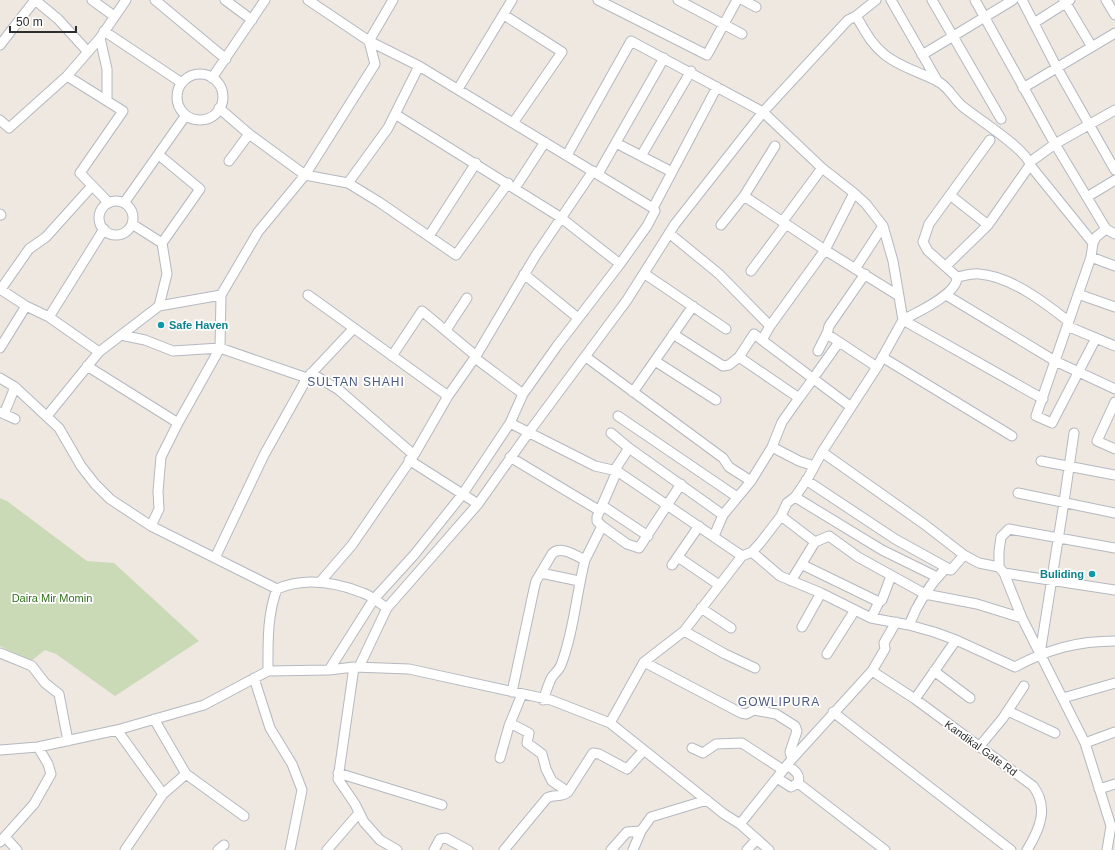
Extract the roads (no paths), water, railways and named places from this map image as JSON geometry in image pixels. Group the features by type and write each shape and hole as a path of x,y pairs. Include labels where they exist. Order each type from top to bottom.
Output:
{"street":[{"path":"0,45 35,0 58,19 88,52"},
{"path":"92,0 114,16"},
{"path":"0,120 9,128 67,76 102,34 126,0"},
{"path":"155,0 226,59"},
{"path":"225,0 252,20"},
{"path":"212,78 265,0"},
{"path":"308,0 369,41 418,66 458,89 653,208"},
{"path":"151,526 159,509 158,491 161,457 178,423 220,348 221,294 258,232 306,175 374,64 369,41 393,0"},
{"path":"458,89 512,0"},
{"path":"600,0 707,55 737,0"},
{"path":"678,0 742,34"},
{"path":"743,0 756,7"},
{"path":"397,850 380,840 364,822 355,804 338,779 356,667 387,608 478,504 510,457 586,357 645,274 669,233 710,178 763,112 848,20 856,16 876,0"},
{"path":"891,0 939,82"},
{"path":"932,0 1001,119"},
{"path":"975,0 1055,144 1087,198 1106,229 1115,234"},
{"path":"922,55 1013,0"},
{"path":"1022,0 1057,68 1115,170"},
{"path":"1106,0 1115,15"},
{"path":"1034,23 1067,1 1092,47"},
{"path":"504,15 562,52 513,123"},
{"path":"856,16 871,43 886,56 939,82 945,86 962,106 994,128 1030,164 1093,243"},
{"path":"1024,88 1115,33"},
{"path":"102,34 182,83"},
{"path":"102,34 107,69 107,100"},
{"path":"567,155 631,41 690,71 763,112 822,168 866,204 884,226 893,261 903,320"},
{"path":"321,581 352,545 411,457 448,396 475,357 560,217 616,143 664,58"},
{"path":"348,184 388,128 418,66"},
{"path":"641,156 690,71"},
{"path":"200,74 212,78 221,88 222,95 220,108 214,114 200,120 186,115 178,103 177,96 182,83 187,78 200,74"},
{"path":"67,76 123,111 80,173 109,203"},
{"path":"329,670 374,599 414,555 462,495 510,423 523,394 647,226 655,211 653,208 717,87"},
{"path":"220,108 249,134 306,175 348,184 379,202 456,255 545,142"},
{"path":"946,266 988,226 1030,164 1055,144 1115,110"},
{"path":"395,114 476,163 560,217 620,264"},
{"path":"124,203 186,115"},
{"path":"229,160 249,134"},
{"path":"957,277 928,251 923,242 929,224 990,140"},
{"path":"616,143 672,172"},
{"path":"721,225 744,196 775,146"},
{"path":"158,155 200,189 162,243 167,274 159,306"},
{"path":"429,236 476,163"},
{"path":"751,271 822,168"},
{"path":"1087,198 1115,180"},
{"path":"92,186 46,237 29,249 0,289 26,306 49,317 99,352"},
{"path":"762,340 770,326 824,250 854,193"},
{"path":"950,195 988,226"},
{"path":"744,196 824,250 899,296"},
{"path":"114,201 124,203 128,206 133,215 132,224 124,232 119,234 108,232 104,229 100,220 100,215 102,210 109,203 114,201"},
{"path":"132,224 162,243"},
{"path":"855,269 884,226"},
{"path":"49,317 104,229"},
{"path":"1096,338 1052,423 1036,416 1091,258 1093,243 1096,237 1106,229"},
{"path":"669,233 718,274 770,326"},
{"path":"1091,258 1115,266"},
{"path":"524,274 578,318"},
{"path":"645,274 726,329"},
{"path":"818,351 830,326 864,274"},
{"path":"957,277 978,274 999,278 1041,300 1068,323 1115,346"},
{"path":"610,723 644,662 684,631 742,556 752,552 781,516 788,503 795,497 876,367 903,320 946,295 956,285 957,277"},
{"path":"47,416 99,352 159,306 221,294"},
{"path":"1078,294 1115,307"},
{"path":"308,295 448,396"},
{"path":"946,295 1055,362 1115,389"},
{"path":"446,330 467,298"},
{"path":"0,348 26,306"},
{"path":"633,392 693,306"},
{"path":"392,356 422,311 446,330 475,357 523,394"},
{"path":"903,320 1043,399"},
{"path":"214,558 264,455 309,375 354,328"},
{"path":"828,331 827,334 876,367"},
{"path":"673,334 723,366 729,365 739,357 754,334 815,376 851,407"},
{"path":"121,335 145,340 173,351 220,348 309,375 339,390 411,457 462,495 478,504"},
{"path":"714,536 723,515 751,481 772,446 782,422 840,342"},
{"path":"586,357 723,458 729,467 751,481"},
{"path":"739,357 799,398"},
{"path":"882,357 1012,436"},
{"path":"655,361 716,400"},
{"path":"87,366 178,423"},
{"path":"0,378 15,387 59,428 95,484 110,499 151,526 277,589"},
{"path":"15,387 2,413 15,419"},
{"path":"1115,402 1097,441 1115,450"},
{"path":"618,416 737,497"},
{"path":"510,423 594,466 615,471 742,556"},
{"path":"611,433 629,448 723,515"},
{"path":"1040,654 1074,433"},
{"path":"772,446 799,461 814,466"},
{"path":"629,448 615,471 601,508 597,520 602,526 639,548 668,506 681,484"},
{"path":"822,452 924,524 964,555 979,563 1002,570 1052,581 1115,590"},
{"path":"510,457 648,536"},
{"path":"1041,461 1115,475"},
{"path":"806,480 895,539 951,570"},
{"path":"1018,493 1115,512"},
{"path":"795,497 882,550 937,577"},
{"path":"781,516 815,542"},
{"path":"543,700 549,684 562,661 577,608 580,581 585,560 602,526"},
{"path":"672,565 699,526"},
{"path":"1107,850 1111,826 1084,743 1022,618 1002,570 999,551 1002,537 1009,529 1115,548"},
{"path":"791,581 815,542 829,536 858,557 925,594 977,604 1022,618"},
{"path":"512,692 534,589 541,573 552,554 558,550 585,560"},
{"path":"752,552 780,576 821,593 871,618 909,624 956,640 1015,667 1040,654 1089,641 1115,641"},
{"path":"951,570 964,555"},
{"path":"678,557 719,586"},
{"path":"802,564 879,602"},
{"path":"909,624 925,594 937,577 945,569 951,570"},
{"path":"541,573 580,581"},
{"path":"871,618 879,602 882,600 891,576"},
{"path":"268,671 271,603 277,589 291,583 321,581 364,593 387,608"},
{"path":"802,627 821,593"},
{"path":"701,608 731,628"},
{"path":"827,654 855,610"},
{"path":"740,824 787,765 833,712 872,671 885,649 884,643 896,622"},
{"path":"684,631 725,654 755,668"},
{"path":"915,699 956,640"},
{"path":"0,653 32,666 45,683 59,694 68,741"},
{"path":"644,662 741,713 762,711 769,714 776,714 784,718 795,726 797,732 787,765"},
{"path":"0,750 38,747 68,741 117,730 204,705 268,671 329,670 356,667 409,669 543,700 551,700 610,723 707,800 740,824 769,850"},
{"name":"Kandikal Gate Rd","path":"872,671 915,699 1033,786 1041,799 1043,808 1039,826 1027,850"},
{"path":"934,671 970,698"},
{"path":"254,678 270,728 292,764 302,790 290,850"},
{"path":"1063,698 1115,683"},
{"path":"979,747 1008,710 1024,686"},
{"path":"500,758 510,724 522,694"},
{"path":"1008,710 1056,733"},
{"path":"833,712 1011,850"},
{"path":"154,719 186,774 244,816"},
{"path":"510,724 529,733 526,743 542,754 546,769 552,780 568,792"},
{"path":"117,730 162,794"},
{"path":"1084,743 1115,732"},
{"path":"692,748 704,753 716,744 742,743 787,765 798,775 798,783"},
{"path":"17,850 3,840 34,804 50,774 48,764 38,747"},
{"path":"504,850 547,798 564,796 568,792 594,753 599,754 627,769 644,750"},
{"path":"338,773 442,805"},
{"path":"125,850 162,794 186,774"},
{"path":"777,778 791,787 798,783"},
{"path":"798,783 885,850"},
{"path":"1099,789 1115,784"},
{"path":"633,850 641,831 650,818 707,800"},
{"path":"327,850 359,813"},
{"path":"611,850 627,832 641,831"},
{"path":"434,850 440,839 446,838 468,850"},
{"path":"747,850 757,839"}],"place":[{"name":"Safe Haven","path":"161,325"},
{"name":"Buliding","path":"1092,574"}],"district":[{"name":"SULTAN SHAHI","path":"356,382"},
{"name":"GOWLIPURA","path":"779,702"}],"park label":[{"name":"Daira Mir Momin","path":"52,598"}]}
